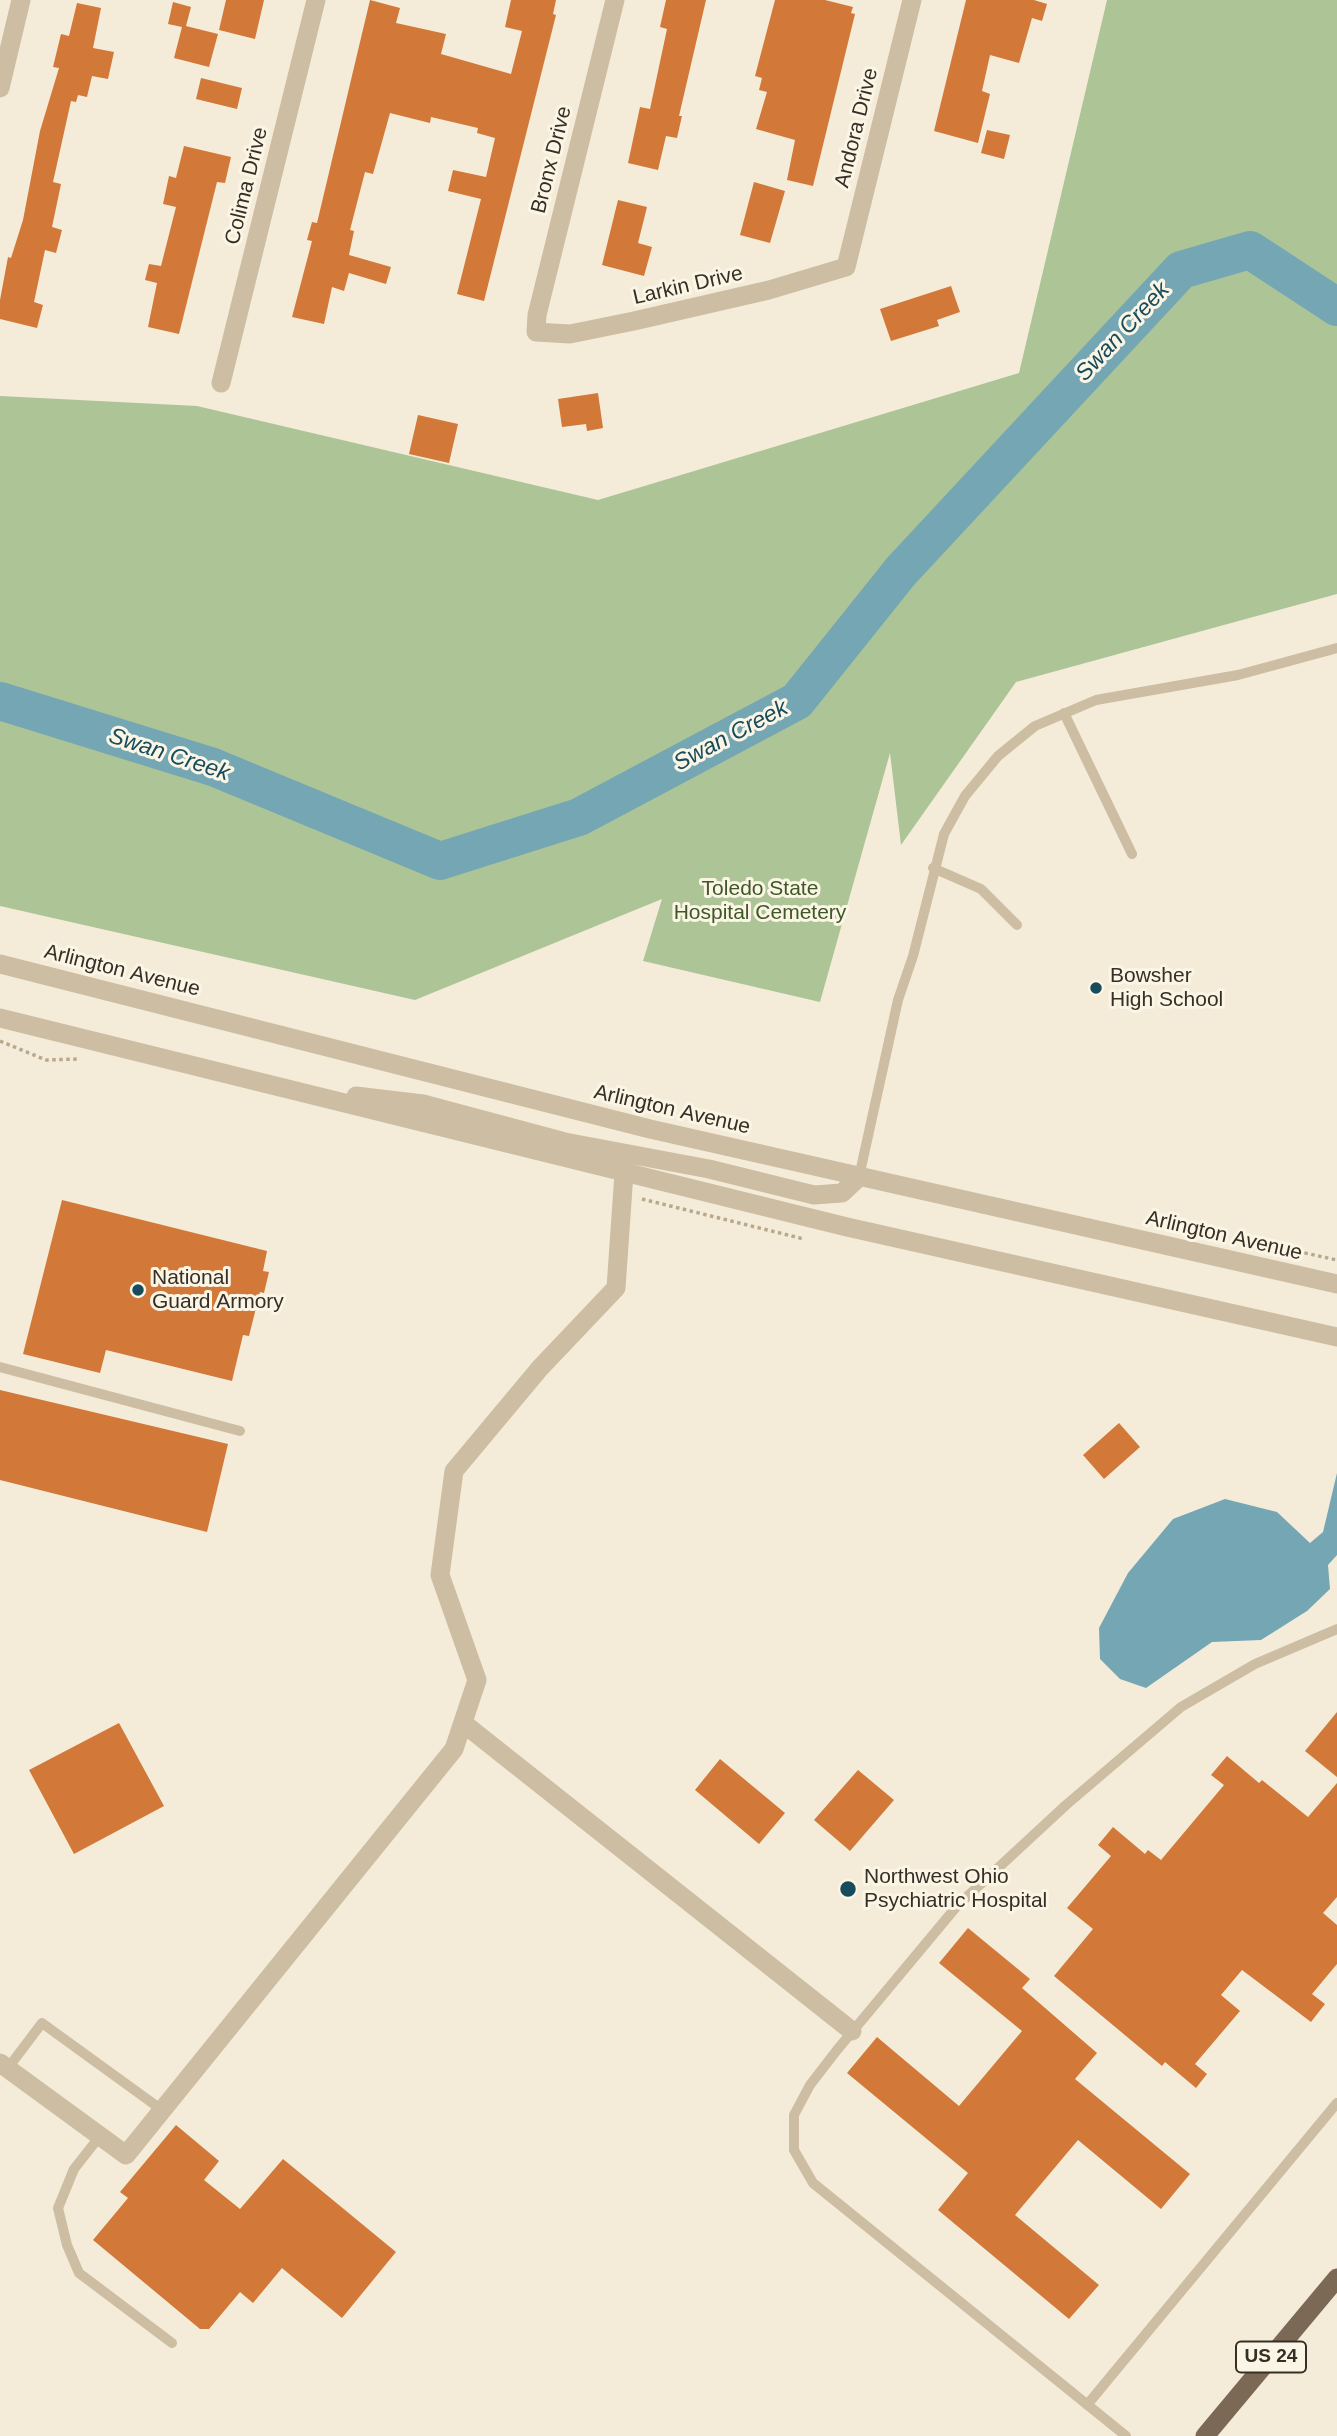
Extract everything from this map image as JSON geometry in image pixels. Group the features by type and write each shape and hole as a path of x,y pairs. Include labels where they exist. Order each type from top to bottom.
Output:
{"main road":[{"name":"US 24","path":"1205,2436 1337,2278"}],"street":[{"path":"0,88 21,0"},
{"name":"Colima Drive","path":"221,383 316,0"},
{"name":"Bronx Drive","path":"536,332 537,315 615,0"},
{"name":"Andora Drive","path":"846,267 912,0"},
{"name":"Larkin Drive","path":"536,332 570,334 634,321 769,290 846,267"},
{"name":"Arlington Avenue","path":"0,964 636,1125 1337,1284"},
{"path":"0,1018 624,1174 1337,1337"},
{"path":"268,1085 423,1104 565,1142 709,1169 814,1195 842,1193 859,1177"},
{"path":"4,2066 126,2155 454,1749 477,1680 440,1575 454,1471 540,1368 616,1288 624,1174"},
{"path":"463,1723 852,2031"}],"lane":[{"path":"859,1177 898,1000 913,956 933,868 952,816 982,774 1015,740 1063,713 1117,694 1238,675 1337,648"},
{"path":"1063,713 1132,854"},
{"path":"933,868 981,889 1017,925"},
{"path":"0,1367 240,1431"},
{"path":"1126,2436 830,2198 802,2167 794,2150 794,2115 810,2085 852,2031 957,1906 1066,1805 1160,1724 1205,1692 1255,1664 1337,1629"},
{"path":"4,2066 42,2023 162,2110"},
{"path":"1087,2405 1337,2102"},
{"path":"100,2136 74,2169 58,2208 67,2245 79,2273 172,2343"}],"path":[{"path":"0,1041 11,1044"},
{"path":"1240,1263 1245,1240 1337,1260"}],"green space":[{"name":"Toledo State Hospital Cemetery","path":"1107,0 1337,0 1337,594 1016,682 901,845 890,753 820,1002 643,961 662,899 415,1000 0,906 0,396 197,406 598,500 1019,373"}],"water":[{"path":"1337,1473 1337,1555 1328,1565 1330,1589 1307,1611 1261,1640 1212,1642 1146,1688 1120,1679 1100,1659 1099,1628 1128,1573 1173,1519 1225,1499 1277,1512 1310,1543 1323,1532"}],"building":[{"path":"226,0 264,0 255,39 219,30"},
{"path":"370,0 400,8 396,23 446,34 441,54 511,74 522,31 505,27 511,0 556,0 553,14 556,15 484,301 457,294 481,199 448,191 453,170 486,177 495,138 477,133 478,128 431,117 430,123 390,113 373,174 365,172 350,230 354,231 349,255 391,267 386,284 349,273 344,291 332,287 324,324 292,317 312,241 307,240 312,222 317,223"},
{"path":"666,0 706,0 679,116 682,116 677,138 666,136 658,170 628,163 640,107 650,109 667,29 660,27"},
{"path":"775,0 825,0 853,7 851,13 855,14 813,186 787,180 795,140 756,129 767,92 759,90 762,78 755,76"},
{"path":"966,0 1034,0 1047,4 1042,21 1032,18 1019,63 990,55 982,91 990,94 978,143 934,131"},
{"path":"173,2 191,7 186,26 218,34 209,67 174,58 182,27 168,24"},
{"path":"77,3 101,8 93,48 114,52 108,79 92,76 87,97 78,95 76,102 71,101 53,182 61,184 52,227 62,230 56,253 45,250 34,302 43,305 37,328 0,319 0,300 8,257 11,258 23,220 40,131 59,68 53,67 61,34 69,36"},
{"path":"201,78 242,88 237,109 196,99"},
{"path":"987,130 1010,135 1004,159 981,153"},
{"path":"184,146 231,157 225,183 217,182 179,334 148,327 157,283 145,280 149,264 161,266 176,207 163,204 169,176 176,178"},
{"path":"754,182 785,191 770,243 740,235"},
{"path":"618,200 647,207 638,243 652,247 644,276 602,265"},
{"path":"951,286 960,312 937,320 939,326 891,341 880,309"},
{"path":"598,393 603,428 587,431 586,424 562,427 558,399"},
{"path":"418,415 458,424 449,463 409,454"},
{"name":"National Guard Armory","path":"62,1200 267,1251 263,1271 269,1272 264,1293 260,1292 249,1336 243,1335 232,1381 106,1350 100,1373 23,1354"},
{"path":"0,1390 228,1444 207,1532 0,1480"},
{"path":"1119,1423 1140,1447 1104,1479 1083,1455"},
{"path":"1337,1712 1337,1777 1305,1751"},
{"path":"119,1723 164,1806 74,1854 29,1770"},
{"path":"1227,1756 1259,1783 1262,1780 1308,1817 1337,1783 1337,1897 1323,1913 1337,1925 1337,1964 1312,1994 1325,2004 1311,2022 1242,1970 1221,1995 1240,2011 1195,2064 1207,2074 1196,2088 1165,2062 1162,2066 1054,1976 1093,1929 1067,1908 1111,1856 1098,1845 1113,1827 1145,1854 1148,1850 1161,1860 1224,1785 1211,1775"},
{"path":"720,1759 785,1813 759,1844 695,1790"},
{"path":"858,1770 894,1800 850,1851 814,1820"},
{"path":"968,1928 1030,1979 1022,1988 1097,2053 1075,2079 1190,2174 1161,2209 1078,2140 1015,2215 1099,2285 1069,2319 938,2210 968,2173 847,2073 877,2037 959,2106 1022,2031 939,1963"},
{"path":"176,2125 219,2161 204,2180 240,2209 283,2159 396,2252 342,2318 282,2268 253,2303 240,2292 209,2329 200,2329 93,2240 128,2198 120,2192"}],"waterway":[{"name":"Swan Creek","path":"0,701 213,767 440,861 579,817 797,701 901,571 1181,270 1250,250 1337,307"}],"place":[{"name":"Bowsher High School","path":"1096,988"},
{"name":"National Guard Armory","path":"138,1290"},
{"name":"Northwest Ohio Psychiatric Hospital","path":"848,1889"}]}
